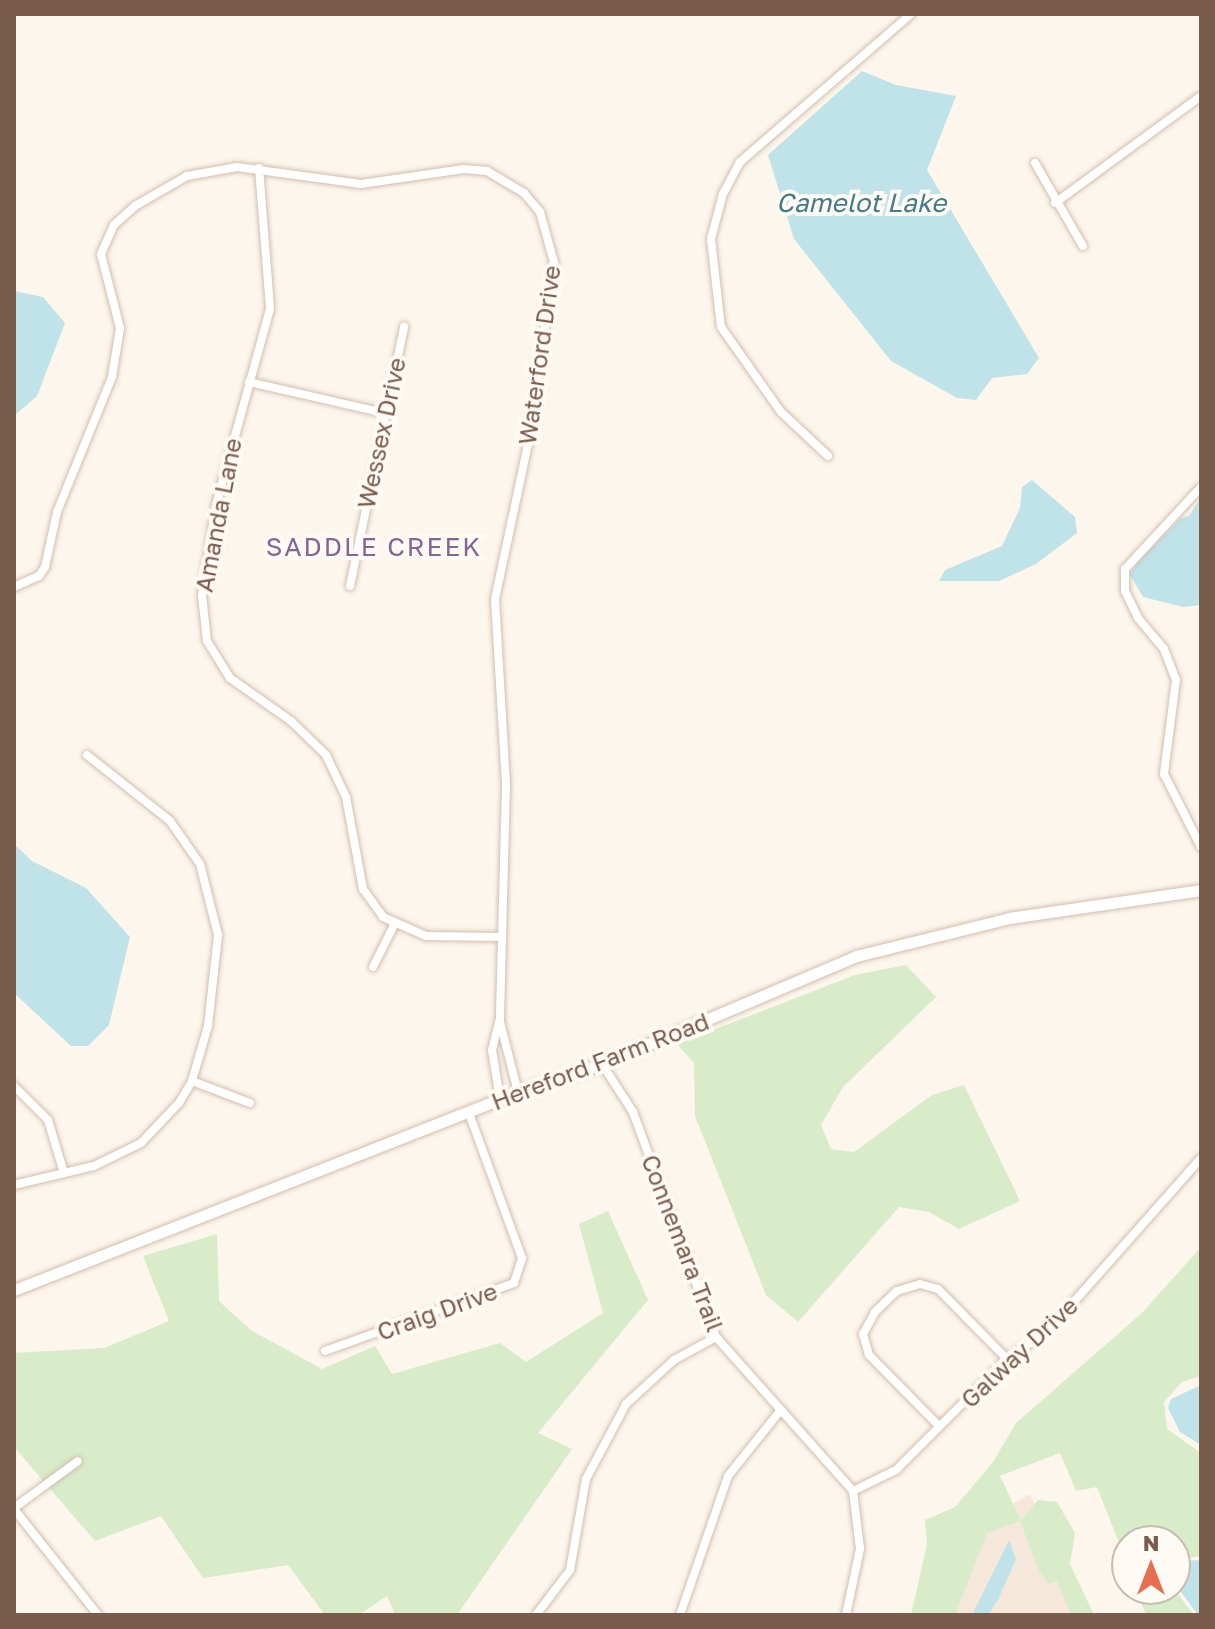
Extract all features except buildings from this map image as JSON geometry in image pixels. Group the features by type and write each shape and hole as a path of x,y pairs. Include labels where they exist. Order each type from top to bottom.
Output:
{"street":[{"path":"828,456 781,412 721,327 711,239 723,194 740,162 911,14"},
{"path":"1055,203 1201,96"},
{"path":"1035,163 1055,203 1083,246"},
{"name":"Amanda Lane","path":"259,168 272,282 270,309 233,434 205,569 202,621 207,641 230,678 291,721 326,755 346,797 363,889 394,925"},
{"name":"Waterford Drive","path":"14,587 39,576 45,567 57,512 112,377 120,328 101,254 105,240 114,225 159,188 212,170 259,168 361,184 464,169 487,171 524,193 550,236 551,293 528,444 495,599 506,786 500,1022 518,1092"},
{"name":"Wessex Drive","path":"350,586 404,327"},
{"path":"249,382 384,413"},
{"path":"1201,487 1125,569 1125,591 1138,618 1164,649 1176,680 1164,774 1201,847"},
{"path":"14,1185 94,1166 141,1143 179,1103 192,1081 208,1026 217,961 210,887 170,821 87,755"},
{"name":"Hereford Farm Road","path":"14,1290 518,1092 602,1064 856,956 1009,918 1201,890"},
{"path":"373,967 394,925 426,936 502,937"},
{"name":"Waterford Drive","path":"500,1022 492,1050 500,1099"},
{"path":"492,1050 506,1050"},
{"name":"Connemara Trail","path":"602,1064 633,1112 716,1337 779,1412 853,1491"},
{"path":"192,1081 250,1103"},
{"path":"14,1086 48,1120 64,1173"},
{"name":"Craig Drive","path":"325,1351 514,1283 522,1258 469,1113"},
{"name":"Galway Drive","path":"853,1491 896,1470 1007,1359 1049,1330 1201,1158"},
{"path":"939,1426 869,1355 863,1334 875,1312 897,1291 920,1284 938,1289 1007,1359"},
{"path":"536,1615 570,1570 586,1479 626,1404 674,1360 716,1337"},
{"path":"680,1615 728,1476 779,1412"},
{"path":"78,1461 14,1508 98,1615"},
{"path":"846,1615 860,1549 853,1491"}],"shaded area":[{"path":"1030,1494 1085,1615 950,1615 980,1522"}],"green space":[{"path":"906,965 936,997 843,1087 821,1125 831,1149 854,1152 932,1095 964,1085 1020,1201 959,1229 929,1212 899,1207 798,1322 766,1295 695,1116 694,1063 677,1044 855,975"},
{"path":"608,1211 648,1300 538,1433 572,1449 457,1615 395,1615 387,1596 359,1615 325,1615 288,1565 203,1578 161,1516 95,1541 14,1447 14,1353 104,1348 169,1321 143,1256 217,1234 219,1301 252,1331 322,1369 375,1346 392,1374 500,1343 526,1362 603,1313 579,1224"},
{"path":"1201,1247 1201,1376 1182,1382 1164,1402 1167,1429 1201,1453 1201,1556 1191,1558 1191,1525 1112,1525 1097,1487 1076,1491 1060,1453 1000,1476 1021,1520 1038,1500 1057,1502 1075,1533 1070,1564 1094,1615 1071,1615 1057,1581 1049,1584 1039,1571 1020,1521 987,1533 955,1615 911,1615 927,1544 925,1520 955,1507 993,1462 1016,1423 1142,1313"},
{"path":"1142,1605 1186,1605 1194,1615 1146,1615"}],"water":[{"name":"Camelot Lake","path":"862,71 896,85 956,96 927,170 1039,358 1027,374 992,378 976,400 957,398 891,361 794,239 768,155"},
{"path":"14,291 43,297 65,323 37,396 14,416"},
{"path":"1032,480 1075,517 1077,533 1036,564 999,581 939,581 945,570 1002,546 1020,508 1022,487"},
{"path":"1201,497 1201,605 1183,607 1143,597 1130,575 1135,565 1181,518 1189,516"},
{"path":"14,844 32,861 86,888 130,937 109,1025 88,1046 71,1046 14,993"},
{"path":"1201,1385 1201,1445 1180,1432 1168,1408 1171,1399"},
{"path":"1009,1540 1016,1559 998,1600 988,1615 972,1615"},
{"path":"1191,1560 1201,1560 1201,1615 1191,1605"}],"district":[{"name":"SADDLE CREEK","path":"374,547"}]}
